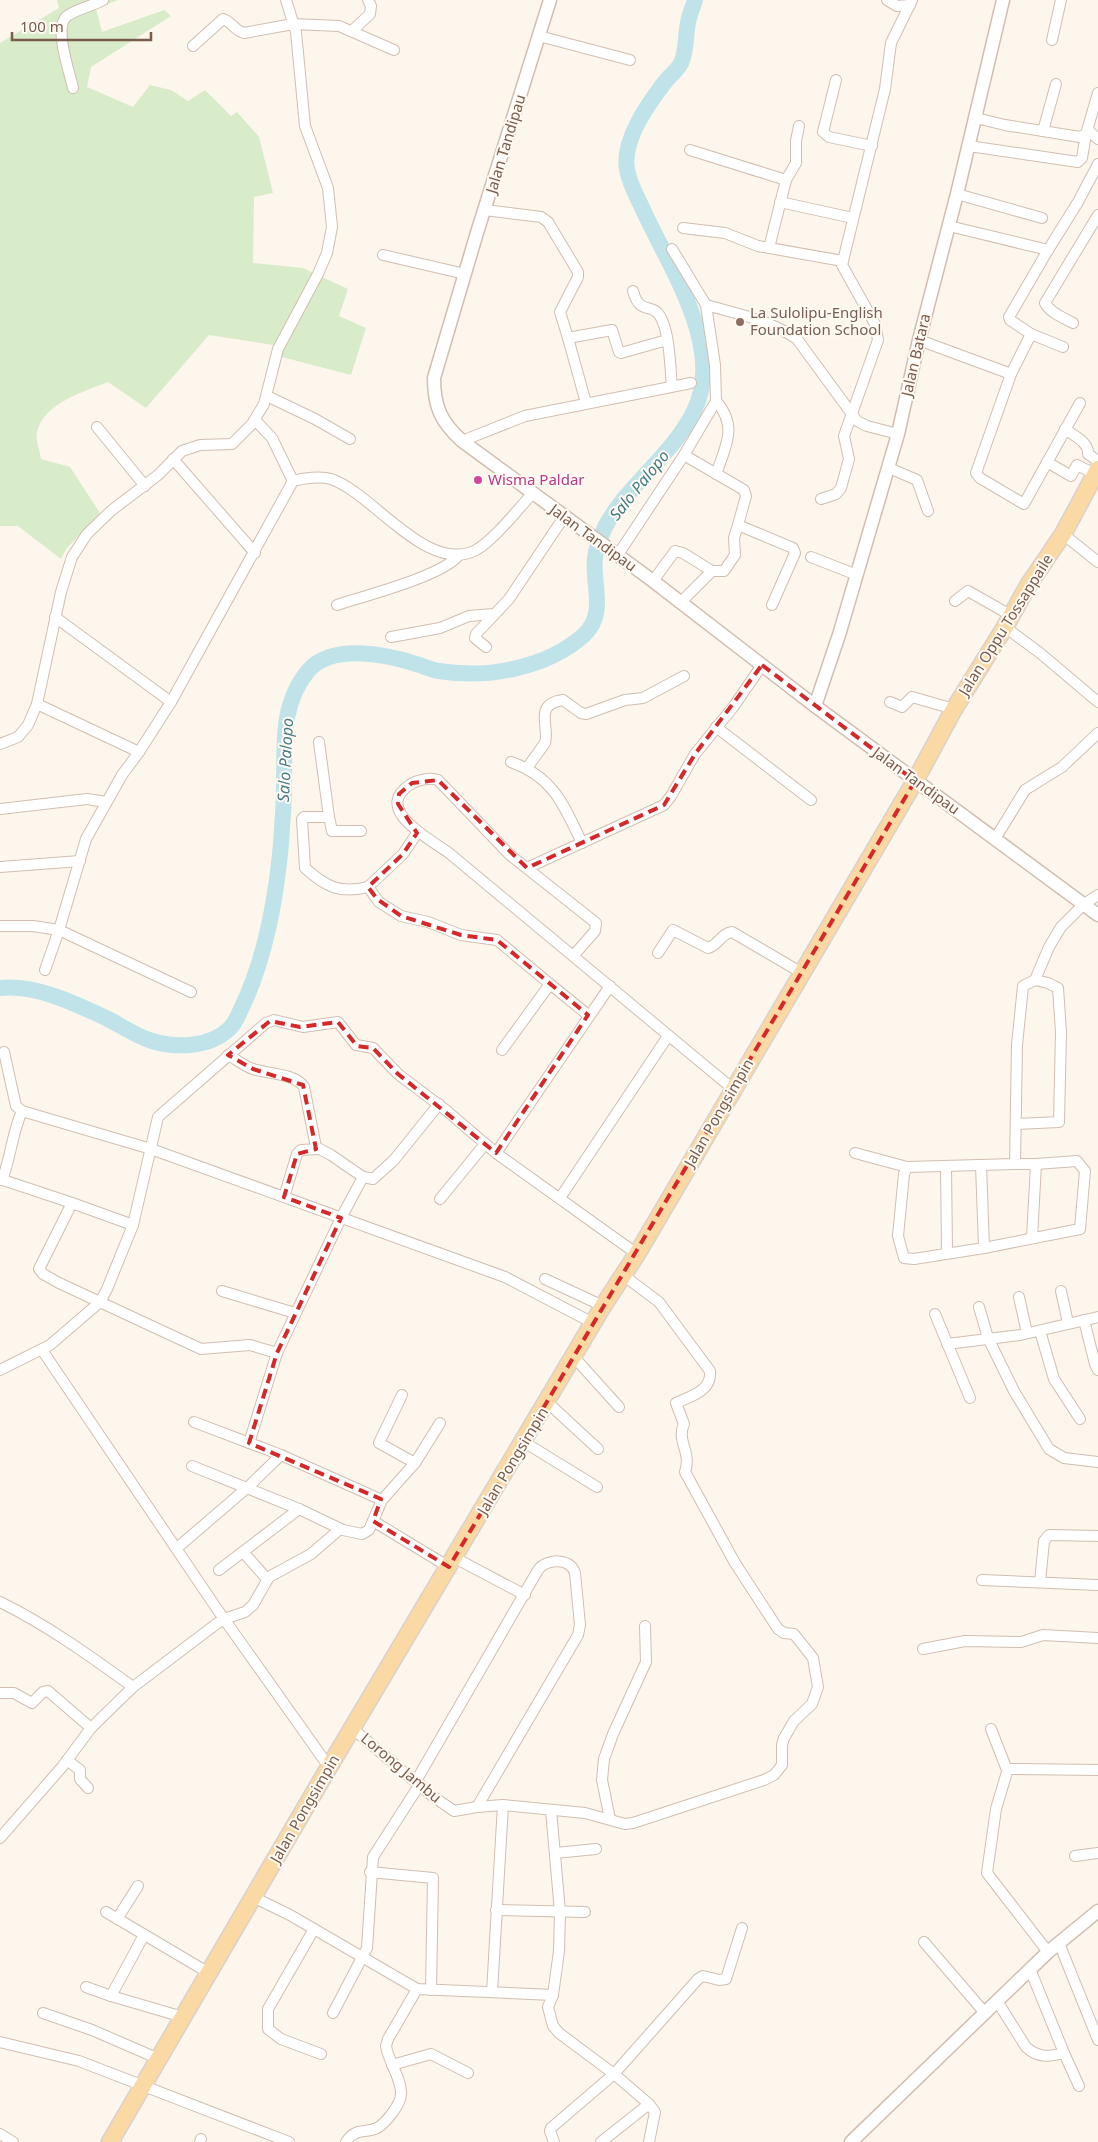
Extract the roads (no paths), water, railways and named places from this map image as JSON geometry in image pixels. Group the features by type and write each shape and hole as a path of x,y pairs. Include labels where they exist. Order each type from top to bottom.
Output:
{"main road":[{"name":"Jalan Oppu Tossappaile","path":"915,781 954,710 1009,621 1029,584 1063,534 1096,473"},
{"name":"Jalan Pongsimpin","path":"110,2142 329,1767 524,1442 603,1306 637,1254 915,781"}],"street":[{"path":"74,88 62,40 62,23 68,15 103,0"},
{"path":"0,744 18,737 28,725 37,704 55,618 69,566 81,542 98,522 145,486 185,450 196,446 233,443 255,420 267,396 278,349 318,274 329,247 332,227 328,188 303,116 299,56 294,24 286,0"},
{"path":"352,31 370,14 368,0"},
{"name":"Jalan Tandipau","path":"550,0 434,378 434,396 440,413 450,430 588,535 653,581 915,781 1098,915"},
{"path":"887,0 897,6 911,2"},
{"name":"Jalan Batara","path":"815,706 857,575 898,434 919,340 976,118 1002,0"},
{"path":"1052,40 1060,0"},
{"path":"821,499 836,494 840,488 849,459 844,436 878,340 877,331 859,293 843,269 843,261 885,89 891,43 911,2"},
{"path":"193,46 223,19 244,33 294,24 339,26 394,50"},
{"path":"539,36 630,60"},
{"path":"836,80 823,132 829,137 872,146"},
{"path":"1043,131 1056,84"},
{"path":"969,146 1078,162 1082,158 1098,93"},
{"path":"976,118 1073,137 1080,137 1087,132"},
{"path":"769,248 786,180 796,163 796,141 800,126"},
{"path":"1087,132 1098,139"},
{"path":"690,150 786,180"},
{"path":"1063,348 1031,334 1010,320 1010,317 1078,202 1098,164"},
{"path":"957,194 1042,218"},
{"path":"780,202 853,218"},
{"path":"485,210 541,217 548,222 578,272 578,277 560,310 586,403"},
{"path":"1073,323 1054,312 1045,303 1097,218"},
{"path":"949,226 1048,250"},
{"path":"683,228 725,233 748,243 769,248 843,261"},
{"path":"614,554 684,455 716,401 715,365 706,305 672,249"},
{"path":"383,255 465,274"},
{"path":"633,291 636,302 640,306 654,310 659,314 667,340 672,386"},
{"path":"706,305 769,323 798,339 857,421 867,426 898,434"},
{"path":"568,338 612,330 621,353 667,340"},
{"path":"1031,334 1011,374 976,471 977,475 1024,504 1080,403"},
{"path":"919,340 1011,374"},
{"path":"462,441 525,416 691,383"},
{"path":"267,396 315,419 350,439"},
{"path":"716,401 725,414 729,430 728,439 716,474"},
{"path":"255,420 272,438 293,481"},
{"path":"97,427 145,486"},
{"path":"1065,430 1085,443 1096,473"},
{"path":"653,581 675,551 683,553 712,571 724,571 733,559 735,551 734,538 745,492 684,455"},
{"path":"173,459 255,552"},
{"path":"1047,462 1071,476 1077,465 1096,473"},
{"path":"888,468 917,480 928,511"},
{"path":"293,481 330,479 345,486 423,544 459,554 483,546 532,493"},
{"path":"45,970 86,839 122,775 171,702 293,481"},
{"path":"486,647 475,636 509,599 564,517"},
{"path":"738,525 793,548 795,551 772,605"},
{"path":"1063,534 1098,562"},
{"path":"337,605 410,582 450,563 459,554"},
{"path":"811,557 857,575"},
{"path":"680,603 712,571"},
{"path":"955,601 968,591 1009,621 1040,653 1098,702"},
{"path":"391,636 440,628 469,616 494,614"},
{"path":"55,618 171,702"},
{"path":"527,868 664,805 695,754 762,665"},
{"path":"527,768 545,743 545,712 549,705 563,700 581,713 586,714 625,700 643,698 684,676"},
{"path":"890,702 902,707 912,697 954,710"},
{"path":"37,704 139,752"},
{"path":"716,727 811,800"},
{"path":"995,839 1025,790 1062,767 1098,733"},
{"path":"319,742 332,831 361,831"},
{"path":"511,762 527,768 560,798 582,843"},
{"path":"574,955 595,931 596,923 499,845 436,779 416,781 403,790 398,796 398,808 417,833 449,853 733,1089"},
{"path":"0,809 87,799 106,802"},
{"path":"329,817 304,817 302,819 305,868 330,888 357,890 368,887 403,854 417,833"},
{"path":"0,867 80,861"},
{"path":"368,887 379,902 401,916 428,922 461,935 497,940 588,1015"},
{"path":"1015,1164 1017,1045 1023,986 1035,980 1061,927 1084,904 1098,896"},
{"path":"0,926 33,926 59,930 191,992"},
{"path":"658,953 673,930 708,948 712,947 727,932 732,932 802,973"},
{"path":"1016,1124 1059,1122 1061,1032 1058,988 1035,980"},
{"path":"502,1050 550,984"},
{"path":"496,1153 588,1015 610,986"},
{"path":"0,1370 42,1350 100,1302 133,1225 155,1124 162,1112 270,1021 300,1027 338,1022 356,1045 372,1048 398,1074 439,1104 496,1153 637,1254"},
{"path":"560,1198 668,1036"},
{"path":"4,1052 16,1106 22,1111 151,1149 514,1280 593,1323"},
{"path":"228,1055 253,1069 292,1078 302,1085 315,1145 319,1149"},
{"path":"284,1197 297,1154 301,1150 319,1149 332,1154 363,1177 372,1178 388,1166 439,1104"},
{"path":"22,1111 12,1138 12,1150 1,1179 133,1225"},
{"path":"440,1199 485,1144"},
{"path":"855,1154 907,1167 1036,1164 1077,1161 1085,1171 1080,1229 984,1248 914,1259 904,1258 898,1236 902,1184 907,1167"},
{"path":"981,1164 984,1248"},
{"path":"1032,1238 1036,1164"},
{"path":"946,1166 947,1253"},
{"path":"249,1443 277,1354 341,1218 363,1177"},
{"path":"72,1203 39,1269 43,1274 201,1349 252,1345 277,1354"},
{"name":"Lorong Jambu","path":"353,1729 452,1810 477,1806 503,1806 585,1813 610,1818 625,1824 633,1823 740,1789 774,1775 783,1764 782,1745 784,1738 794,1720 814,1700 818,1687 813,1657 794,1634 784,1633 778,1629 754,1594 685,1472 688,1464 680,1431 684,1424 676,1404 692,1397 706,1387 710,1371 659,1302 623,1275"},
{"path":"544,1279 603,1306"},
{"path":"222,1291 295,1313"},
{"path":"1061,1291 1068,1323"},
{"path":"1019,1297 1027,1334"},
{"path":"979,1307 988,1338 1014,1391 1049,1449 1064,1458 1098,1462"},
{"path":"935,1314 970,1398"},
{"path":"947,1344 1027,1334 1098,1316"},
{"path":"1084,1320 1098,1370"},
{"path":"1040,1331 1054,1379 1080,1419"},
{"path":"42,1350 224,1619 329,1767"},
{"path":"574,1357 619,1407"},
{"path":"402,1395 380,1444 414,1463"},
{"path":"547,1402 598,1449"},
{"path":"194,1422 281,1455 382,1500"},
{"path":"192,1466 248,1487 340,1529 362,1534 368,1530 382,1500 414,1463 440,1423"},
{"path":"524,1442 597,1487"},
{"path":"177,1548 248,1487 281,1455"},
{"path":"219,1570 299,1509"},
{"path":"373,1521 452,1563 525,1595"},
{"path":"0,1838 67,1760 91,1728 133,1687 224,1619 251,1608 267,1579 311,1554 340,1529"},
{"path":"1040,1582 1044,1541 1049,1535 1098,1536"},
{"path":"243,1552 267,1579"},
{"path":"332,2013 368,1948 370,1872 376,1849 418,1783 538,1570 543,1564 552,1562 570,1565 574,1573 580,1630 577,1639 477,1806"},
{"path":"982,1580 1098,1585"},
{"path":"0,1602 33,1618 133,1687"},
{"path":"610,1818 602,1780 604,1759 621,1715 646,1662 645,1626"},
{"path":"923,1649 965,1641 1021,1642 1043,1635 1098,1638"},
{"path":"0,1693 14,1693 32,1704 43,1692 48,1691 91,1728"},
{"path":"991,1728 1008,1770 996,1809 986,1872 1048,1952"},
{"path":"67,1760 80,1770 80,1779 88,1788"},
{"path":"1008,1770 1016,1768 1098,1770"},
{"path":"492,1992 503,1806"},
{"path":"551,1810 560,1912 559,1951 553,1995 548,2007 556,2030 614,2074 649,2104 655,2112 649,2142"},
{"path":"555,1853 596,1849"},
{"path":"1075,1856 1098,1852"},
{"path":"370,1872 433,1878 431,1990"},
{"path":"117,1919 138,1886"},
{"path":"253,1898 314,1929 417,1989 553,1995"},
{"path":"496,1910 585,1912"},
{"path":"851,2142 1048,1952 1098,1911"},
{"path":"106,1912 209,1973"},
{"path":"554,2142 550,2133 551,2128 614,2074 698,1979 703,1976 719,1980 726,1978 742,1928"},
{"path":"314,1929 268,2009 268,2029 281,2039 321,2054"},
{"path":"110,1996 144,1935"},
{"path":"924,1942 985,2013"},
{"path":"1058,1943 1098,2040"},
{"path":"1030,1969 1079,2086"},
{"path":"86,1987 110,1996 183,2017"},
{"path":"346,2142 355,2133 377,2128 395,2107 401,2094 387,2050 387,2042 417,1989"},
{"path":"997,2001 1026,2047 1031,2051 1044,2057 1064,2054"},
{"path":"43,2013 92,2030 159,2059"},
{"path":"0,2042 75,2060 289,2142"},
{"path":"392,2065 431,2054 468,2073"},
{"path":"601,2142 649,2104"},
{"path":"0,2134 13,2142"}],"waterway":[{"name":"Salo Palopo","path":"0,988 28,989 55,996 83,1007 140,1036 161,1043 192,1045 212,1040 221,1035 231,1027 239,1014 250,990 263,949 273,907 281,844 288,712 299,684 308,671 318,662 330,657 359,653 404,660 439,671 457,673 496,672 535,663 552,656 584,635 591,626 597,608 595,558 605,527 626,497 685,427 694,411 702,387 703,362 699,336 691,310 632,186 628,175 626,158 632,135 644,112 681,63 687,28 695,0"}],"place":[{"name":"La Sulolipu-English Foundation School","path":"740,322"},
{"name":"Wisma Paldar","path":"478,480"}]}
